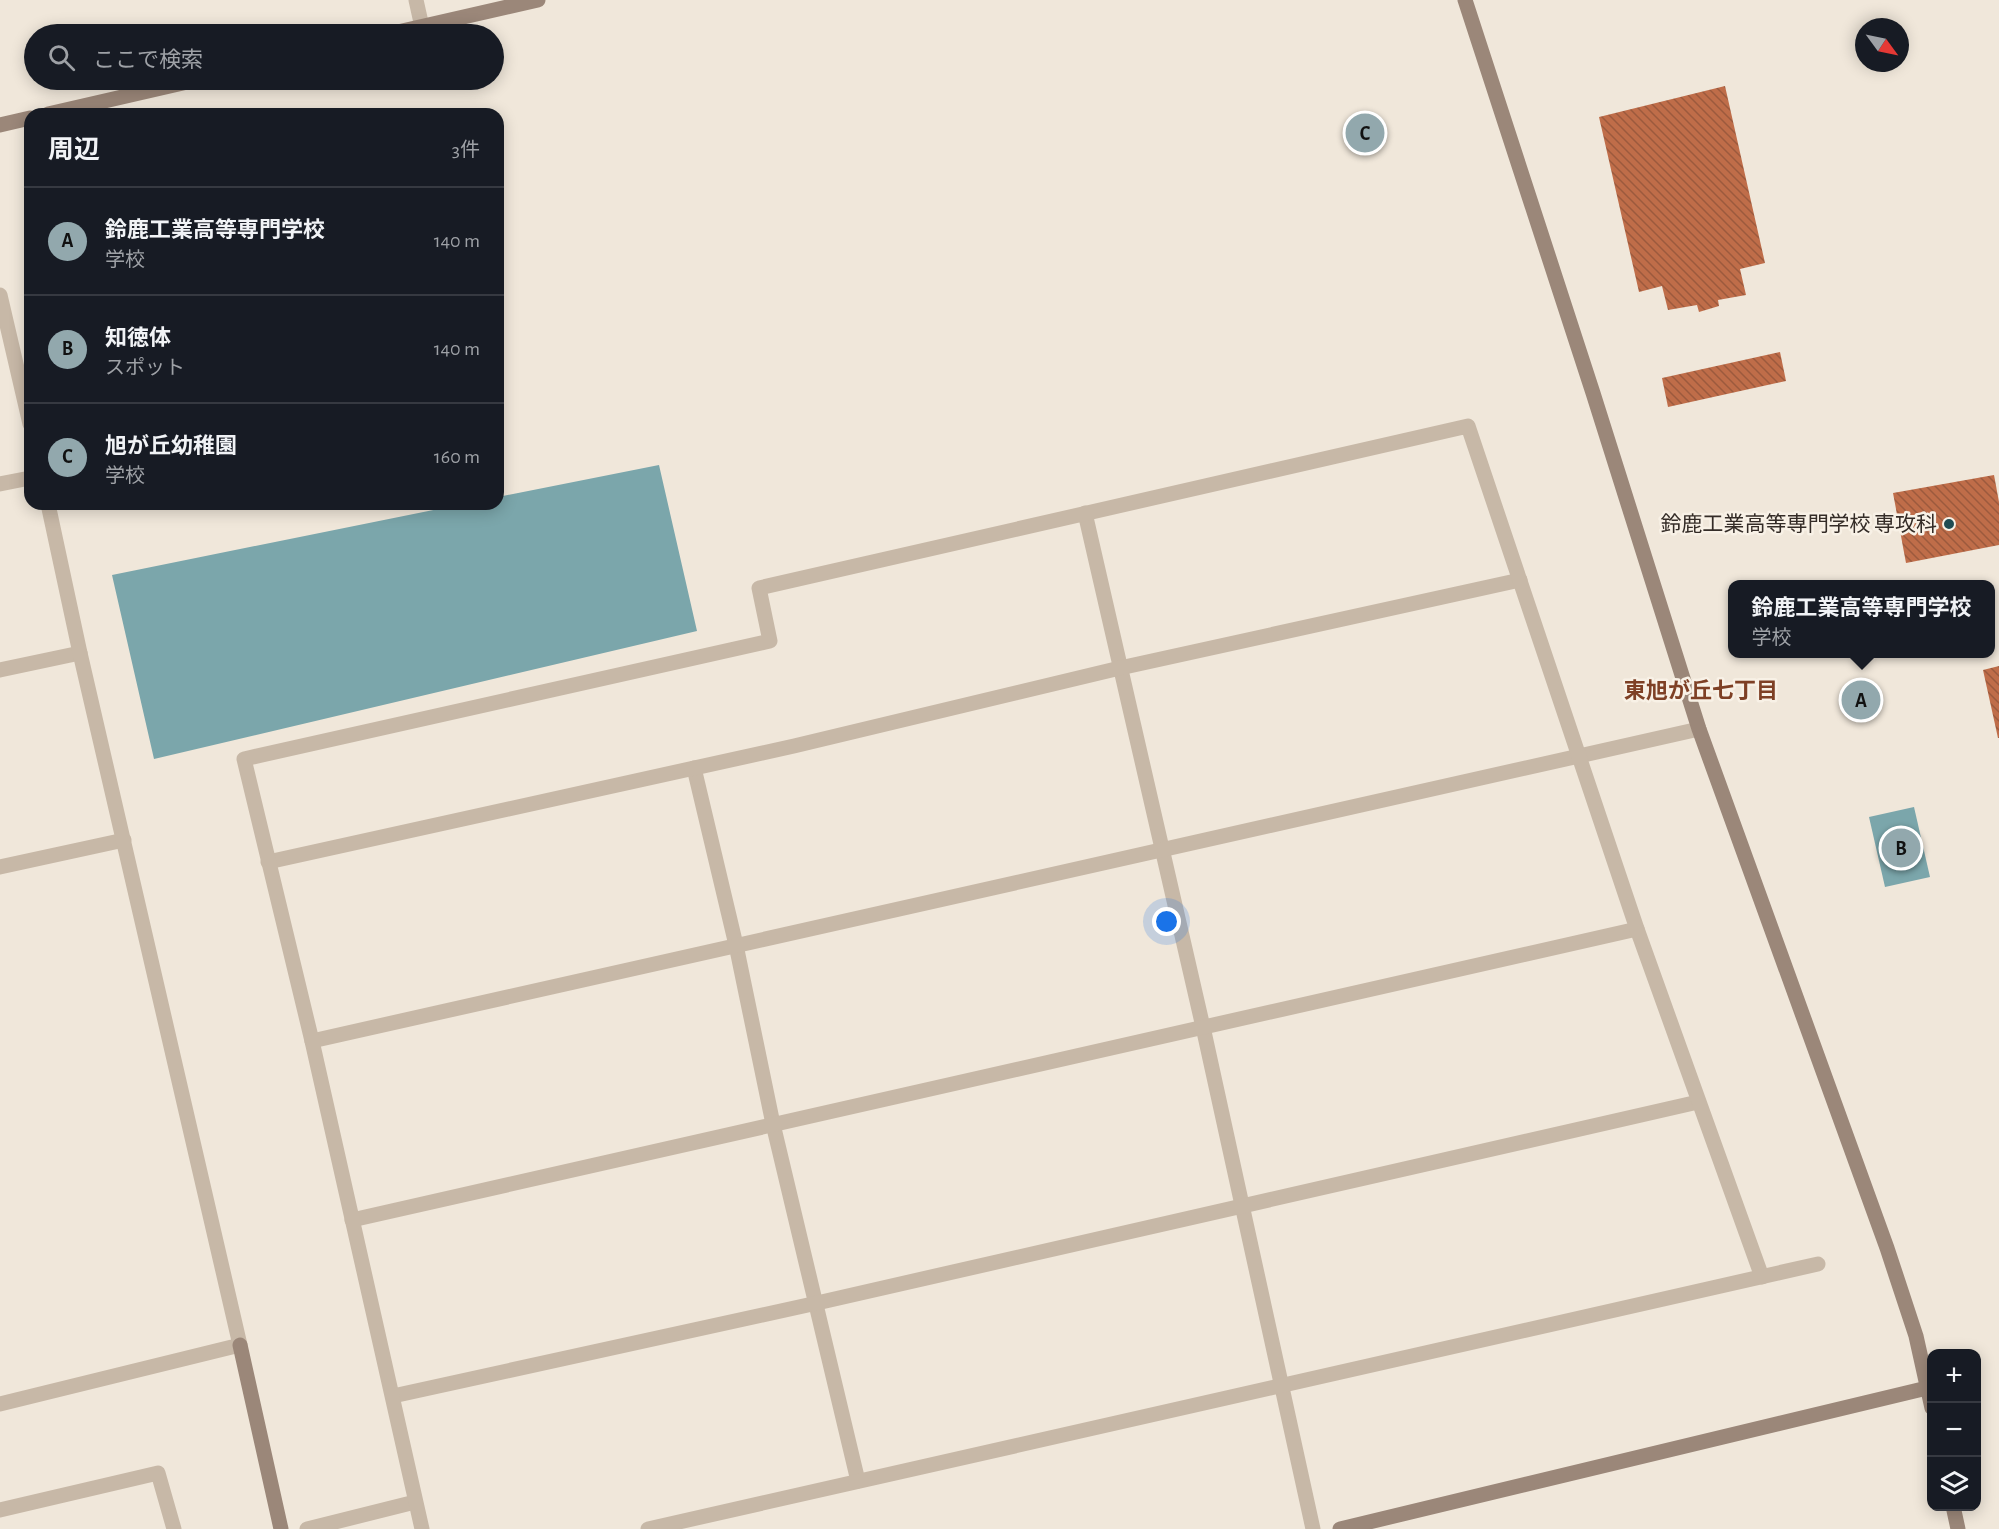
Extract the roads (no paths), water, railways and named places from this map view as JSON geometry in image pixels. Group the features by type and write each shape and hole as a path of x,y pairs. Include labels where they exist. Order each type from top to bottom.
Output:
{"street":[{"path":"416,0 421,24"},
{"path":"435,24 538,0"},
{"path":"1340,1529 1927,1388 1916,1336 1887,1248 1699,729 1465,0"},
{"path":"74,108 152,90"},
{"path":"0,125 24,119"},
{"path":"0,295 24,398"},
{"path":"422,1529 312,1041 244,759 770,641 759,588 1468,426 1637,929 1762,1277"},
{"path":"0,484 24,479"},
{"path":"49,510 281,1529"},
{"path":"1085,513 1203,1027 1313,1529"},
{"path":"268,862 694,768 1120,668 1520,580"},
{"path":"0,670 80,653"},
{"path":"312,1041 1699,729"},
{"path":"694,768 736,945 773,1125 858,1481"},
{"path":"0,867 124,840"},
{"path":"352,1220 1637,929"},
{"path":"393,1396 817,1303 1698,1102"},
{"path":"648,1529 1818,1264"},
{"path":"0,1404 240,1346"},
{"path":"0,1510 158,1473 174,1529"},
{"path":"307,1529 415,1502"},
{"path":"1954,1511 1958,1529"}],"water":[{"path":"659,465 697,631 154,759 112,575 433,510 504,510 504,496"},
{"path":"1914,807 1930,877 1885,887 1869,817"}],"place":[{"name":"旭が丘幼稚園","path":"1365,133"},
{"name":"鈴鹿工業高等専門学校 専攻科","path":"1949,524"},
{"name":"鈴鹿工業高等専門学校","path":"1861,700"},
{"name":"知徳体","path":"1901,848"}],"district":[{"name":"東旭が丘七丁目","path":"1701,690"}]}
